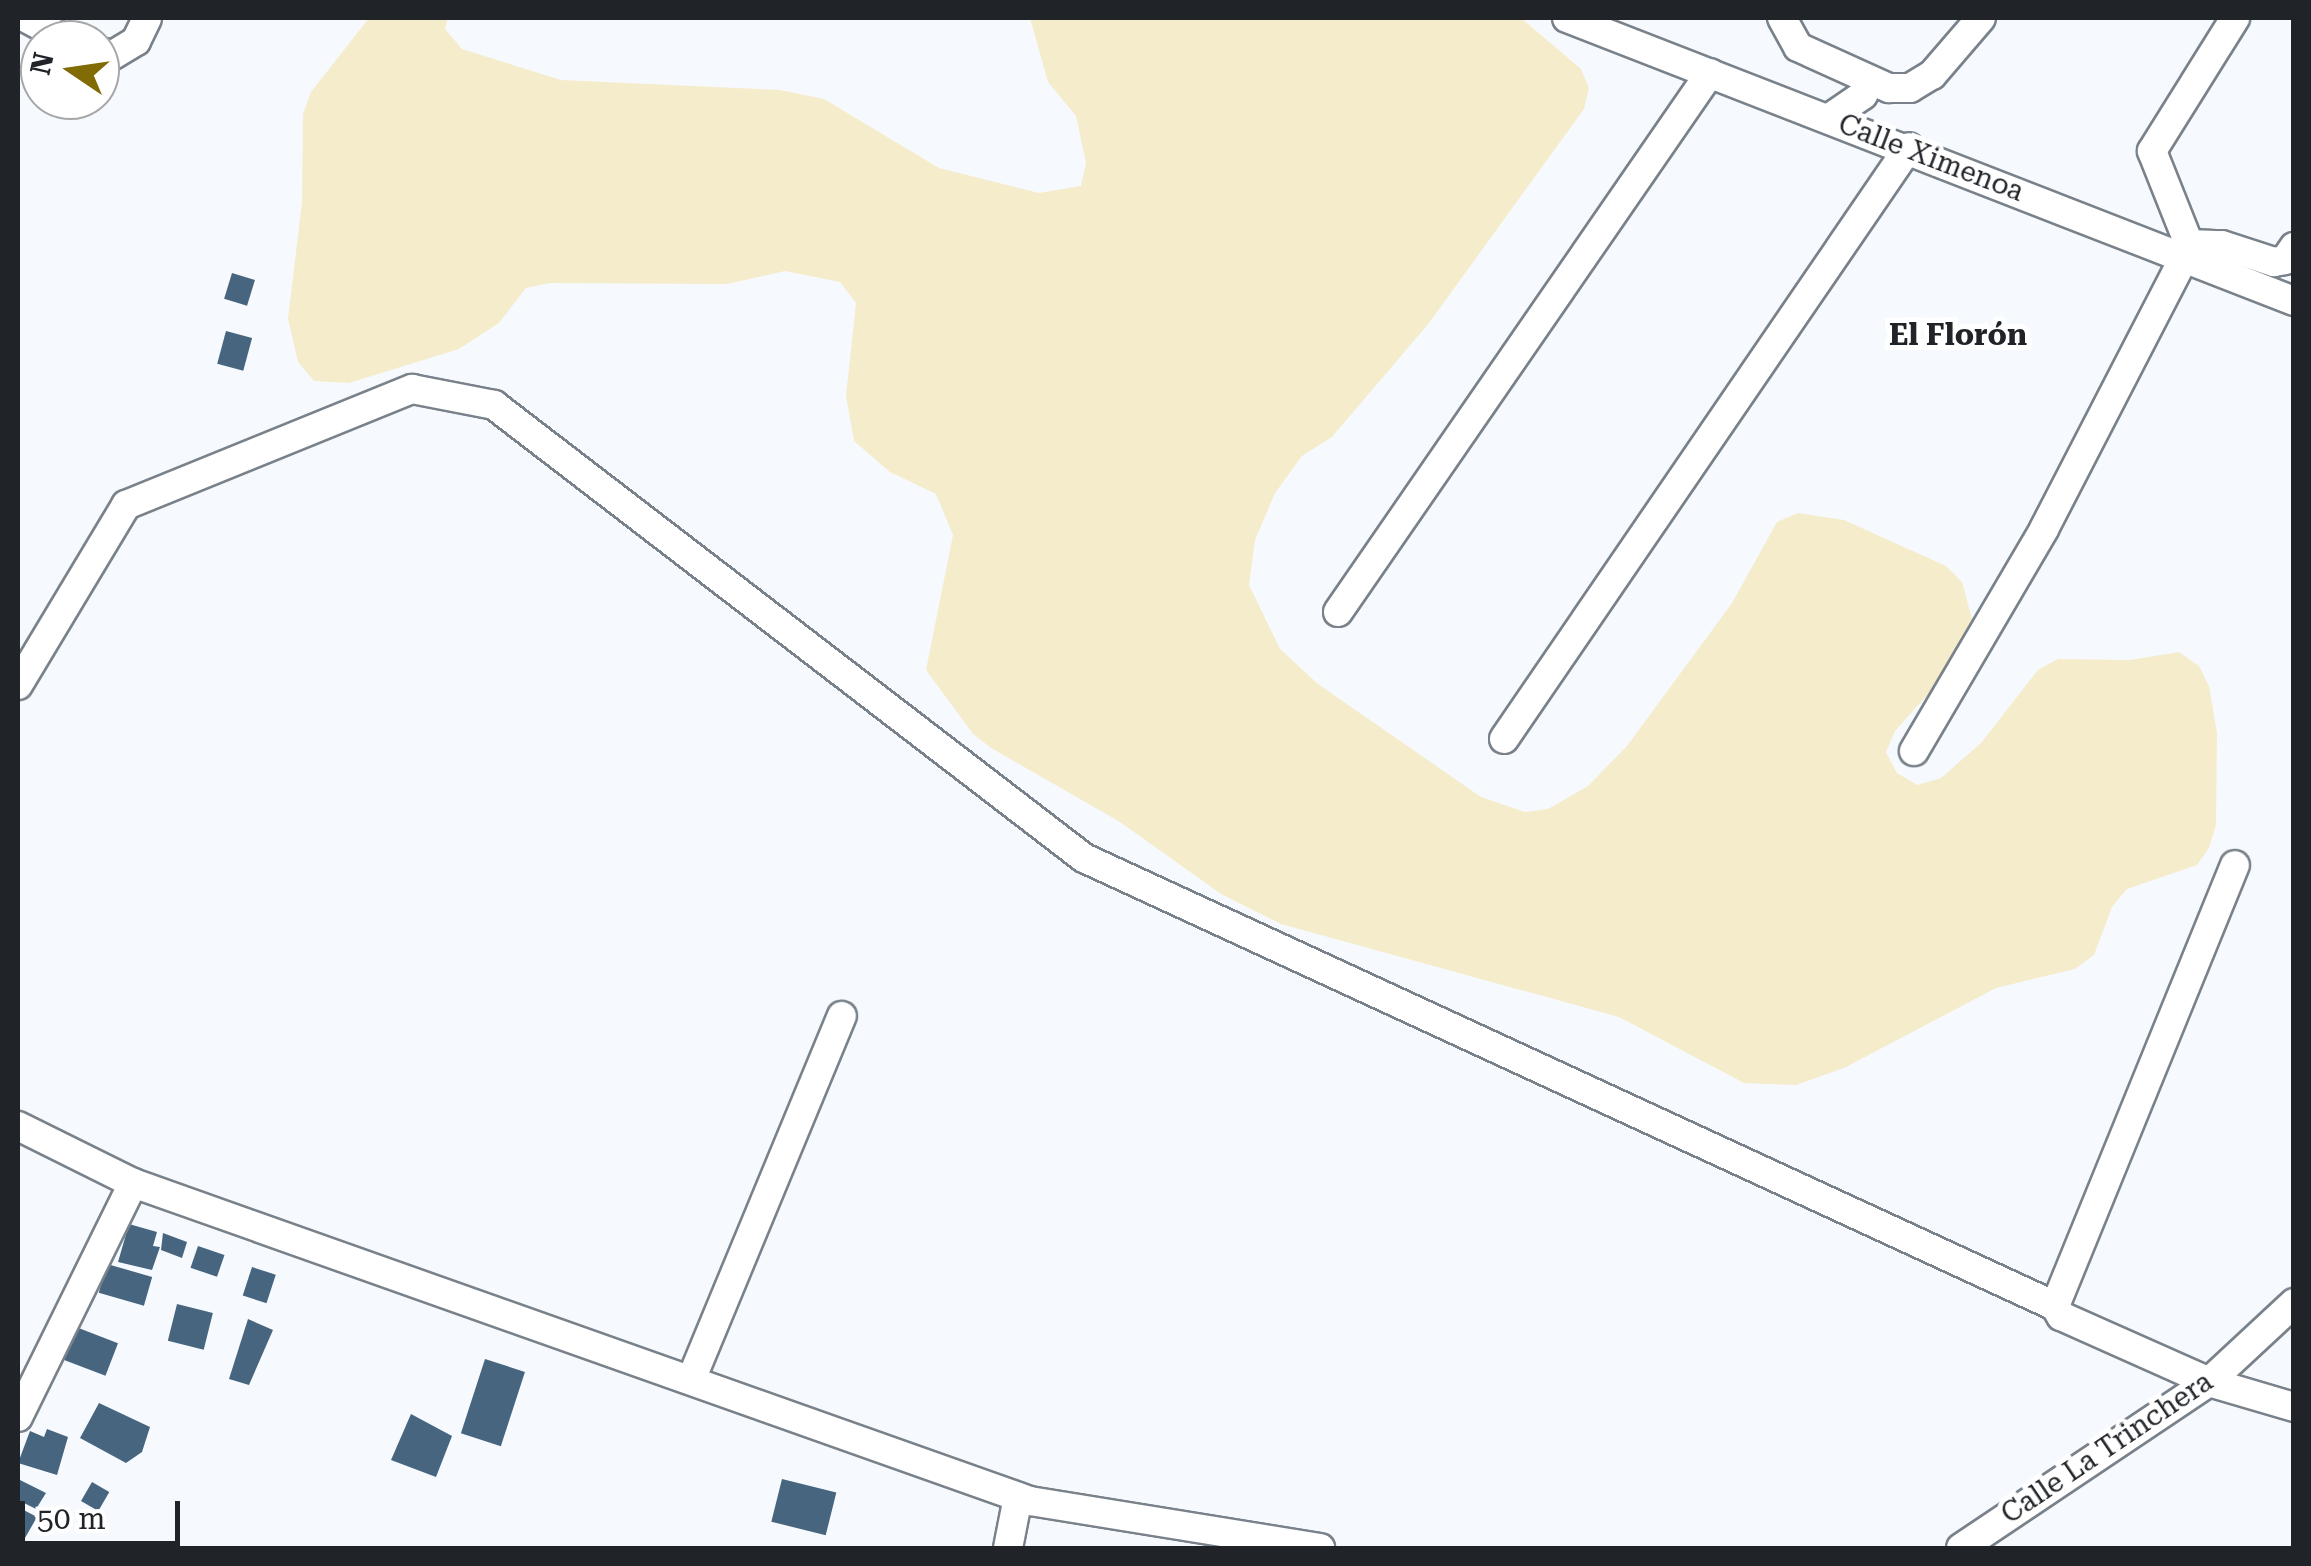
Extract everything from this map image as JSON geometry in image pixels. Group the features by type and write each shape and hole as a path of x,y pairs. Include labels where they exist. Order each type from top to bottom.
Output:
{"street":[{"path":"120,51 136,41 147,18"},
{"name":"Calle Ximenoa","path":"1567,18 2187,251 2294,301"},
{"path":"1782,18 1798,46 1870,82 1910,88 1949,60 1981,18"},
{"path":"1914,751 2044,530 2187,251 2152,151 2235,18"},
{"path":"1338,612 1710,72"},
{"path":"1828,119 1863,96 1870,82"},
{"path":"1504,739 1910,147"},
{"path":"2187,251 2222,245 2274,262 2285,260 2294,247"},
{"path":"18,685 126,505 412,389 494,405 1084,858 2055,1306 2061,1316 2210,1382 2294,1407"},
{"path":"2055,1306 2235,864"},
{"path":"691,1380 842,1016"},
{"path":"18,1126 133,1183 1018,1497 1306,1547"},
{"path":"18,1417 133,1183"},
{"name":"Calle La Trinchera","path":"1961,1548 2210,1382 2294,1303"},
{"path":"1008,1548 1018,1497"}],"shaded area":[{"path":"369,18 448,18 445,29 462,49 561,80 780,90 824,99 939,168 1039,193 1081,186 1086,163 1076,116 1048,82 1030,18 1521,18 1581,69 1589,88 1584,109 1429,323 1332,437 1302,456 1275,493 1255,540 1249,585 1280,649 1318,684 1481,797 1525,812 1548,809 1588,786 1627,746 1732,603 1777,522 1798,513 1844,520 1946,566 1962,582 1975,630 1965,653 1895,731 1886,752 1897,773 1917,785 1941,778 1981,743 2038,670 2058,659 2130,660 2179,652 2199,666 2209,686 2217,733 2216,825 2209,848 2197,865 2127,889 2112,907 2094,955 2075,969 1996,988 1844,1068 1796,1085 1744,1083 1619,1017 1281,924 1221,894 1120,822 991,748 973,734 926,670 953,535 936,494 890,472 854,441 846,396 856,303 840,282 785,271 727,284 550,283 526,288 499,323 459,349 349,383 314,381 298,362 288,319 302,202 303,114 311,92"}],"building":[{"path":"232,273 255,280 247,306 224,299"},
{"path":"226,331 252,338 243,371 217,364"},
{"path":"129,1224 157,1232 153,1246 160,1247 152,1270 118,1262"},
{"path":"163,1233 187,1242 182,1258 161,1250"},
{"path":"198,1246 224,1255 217,1277 191,1268"},
{"path":"107,1264 152,1277 144,1306 99,1293"},
{"path":"252,1267 276,1275 267,1303 243,1296"},
{"path":"177,1304 213,1313 204,1350 168,1341"},
{"path":"248,1319 273,1330 249,1385 229,1379"},
{"path":"76,1327 118,1343 105,1376 63,1360"},
{"path":"485,1359 525,1372 501,1446 461,1433"},
{"path":"99,1403 150,1427 142,1452 126,1463 80,1438"},
{"path":"411,1414 452,1436 436,1477 391,1460"},
{"path":"47,1429 68,1437 57,1475 18,1463 30,1431 44,1437"},
{"path":"18,1479 46,1493 36,1509 18,1500"},
{"path":"782,1479 836,1493 826,1535 771,1522"},
{"path":"92,1482 109,1492 98,1511 81,1501"},
{"path":"18,1507 37,1517 21,1545 18,1543"}],"district":[{"name":"El Florón","path":"1958,335"}]}
